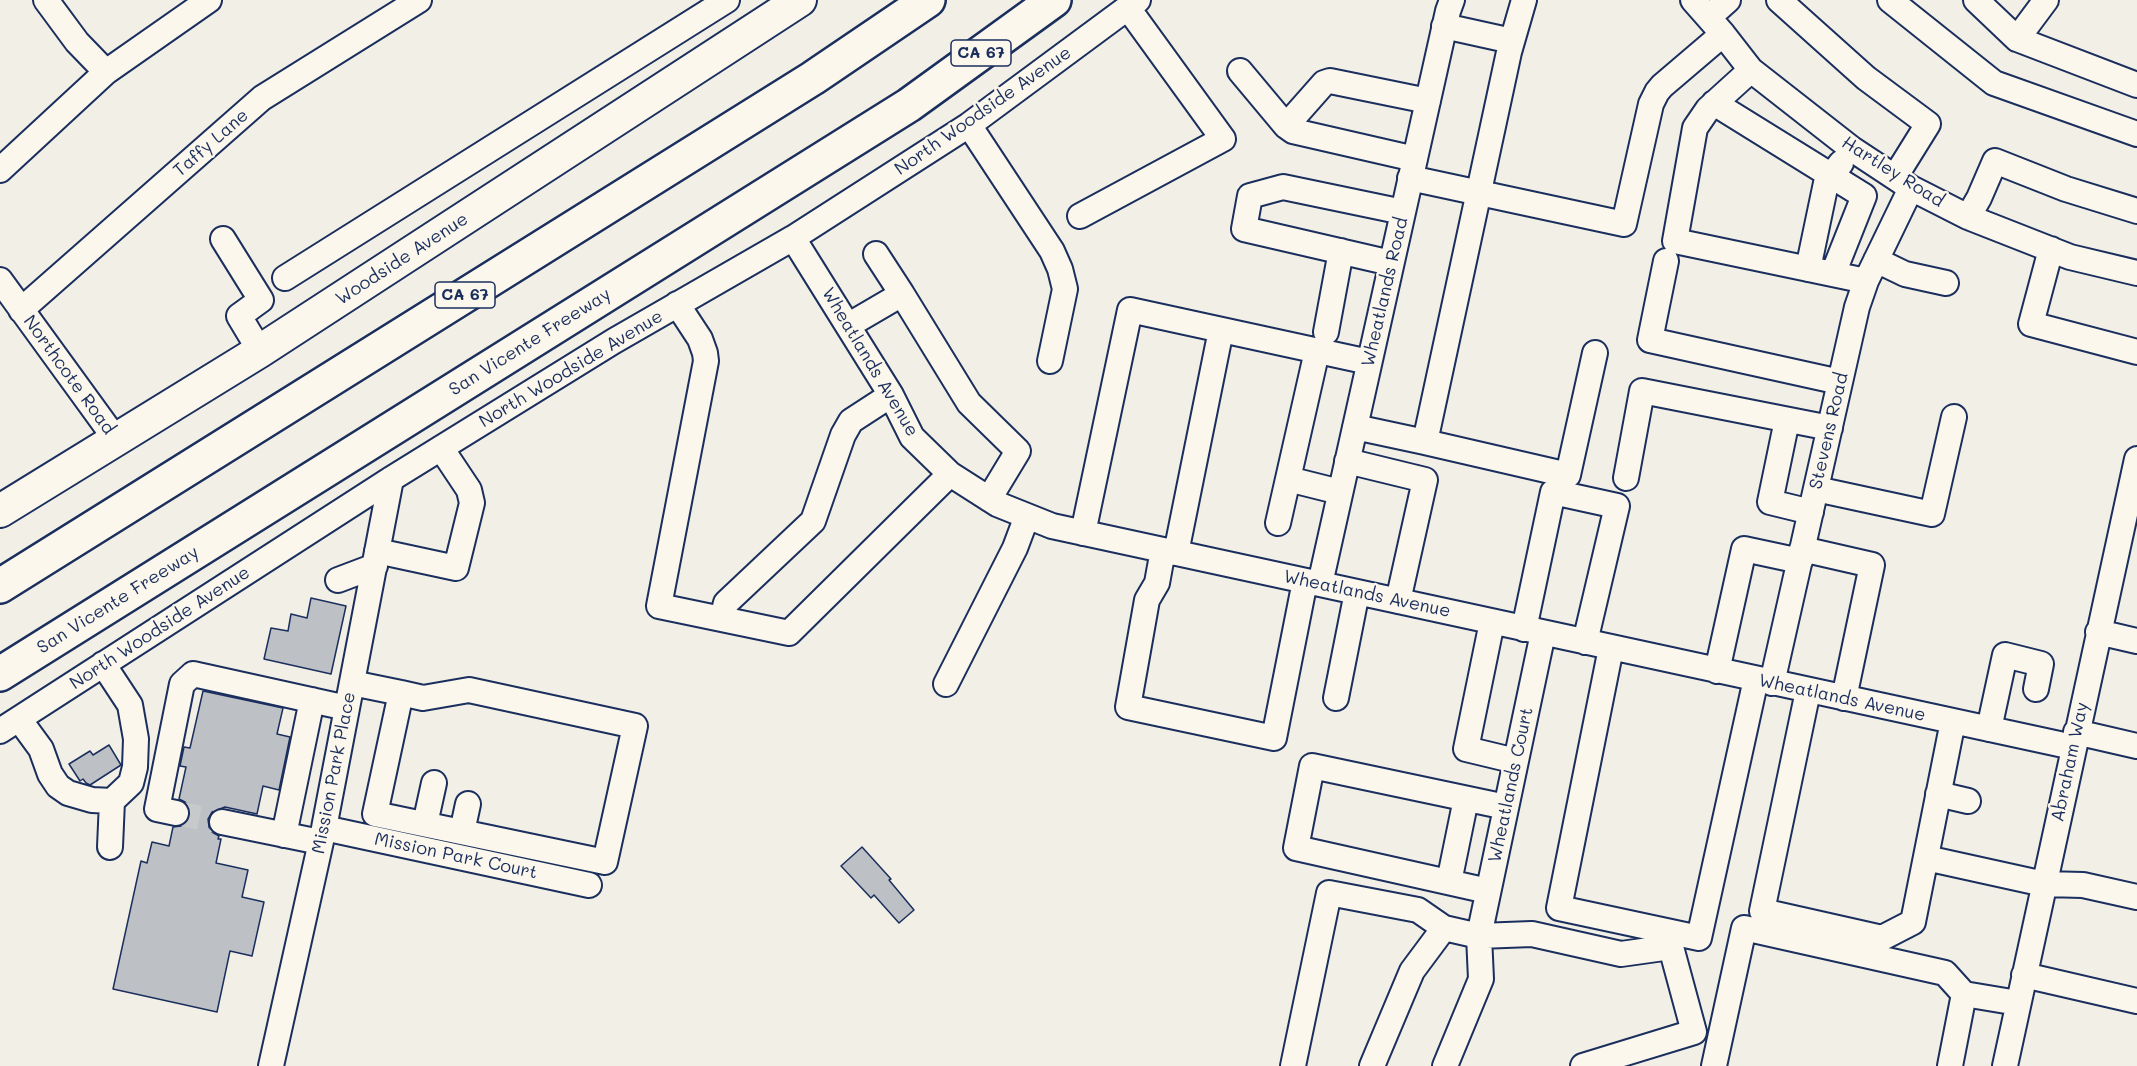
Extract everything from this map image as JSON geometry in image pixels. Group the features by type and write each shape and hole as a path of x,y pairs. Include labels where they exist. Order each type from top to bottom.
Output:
{"highway":[{"name":"CA 67","path":"0,586 813,78 928,0"},
{"name":"San Vicente Freeway","path":"0,674 909,105 1054,0"}],"main road":[{"name":"Woodside Avenue","path":"0,511 260,351 792,2"}],"street":[{"path":"46,0 76,42 106,72"},
{"path":"0,170 106,72 209,0"},
{"name":"Taffy Lane","path":"21,310 262,98 419,0"},
{"path":"285,278 727,0"},
{"name":"Wheatlands Road","path":"1169,552 1157,583 1147,600 1128,707 1274,738 1312,582 1340,492 1444,26 1452,0"},
{"path":"1425,442 1512,41 1524,0"},
{"path":"1239,71 1286,126 1293,131 1412,168 1479,192 1624,224 1651,104 1708,17 1728,0"},
{"name":"Stevens Road","path":"1611,648 1559,908 1699,938 1764,681 1801,555 1857,308 1903,182 1928,124 1866,78 1779,0"},
{"path":"1890,0 1994,83 2137,134"},
{"path":"1976,0 2017,39 2137,85"},
{"path":"2017,39 2046,0"},
{"path":"1080,216 1223,139 1133,4"},
{"name":"North Woodside Avenue","path":"9,725 441,448 614,341 793,238 969,124 1133,4"},
{"name":"Hartley Road","path":"1708,17 1751,70 1852,149 1903,182 1968,217 2070,257 2137,273"},
{"path":"1444,26 1512,41"},
{"path":"1751,70 1714,103 1695,128 1676,241 1866,281"},
{"path":"1286,126 1324,83 1330,81 1428,101"},
{"path":"1714,103 1864,196 1833,274"},
{"path":"969,124 1052,251 1060,269 1065,289 1050,362"},
{"path":"1808,269 1826,183 1852,149"},
{"path":"1968,217 1995,161 2066,189 2137,211"},
{"path":"1391,263 1244,229 1250,196 1283,186 1403,212"},
{"name":"Wheatlands Avenue","path":"793,238 891,395 912,437 950,474 989,499 1052,526 1989,729 2137,746"},
{"path":"223,239 261,300 239,316 260,351"},
{"path":"2050,249 2031,324 2137,352"},
{"path":"1278,523 1341,251"},
{"path":"876,254 969,404 1018,451 989,499"},
{"path":"1876,260 1905,274 1946,283"},
{"path":"1666,261 1650,340 1840,382"},
{"name":"Northcote Road","path":"0,280 117,441"},
{"path":"849,325 902,294"},
{"path":"678,304 700,339 706,362 659,606 789,633 950,474"},
{"path":"1083,533 1130,310 1221,330 1321,341 1369,362"},
{"path":"1169,552 1221,330"},
{"path":"1355,427 1568,475 1595,353"},
{"path":"1626,478 1642,391 1830,428"},
{"path":"722,620 726,603 813,521 843,435 851,421 891,395"},
{"path":"1787,420 1770,502 1814,500 1932,514 1954,417"},
{"path":"338,580 376,558 456,568 472,503 469,490 441,448"},
{"name":"Abraham Way","path":"2005,1066 2098,632 2131,512 2137,459"},
{"path":"1347,461 1425,480 1398,601"},
{"path":"1288,478 1340,492"},
{"name":"Mission Park Place","path":"271,1066 322,835 392,479"},
{"name":"Wheatlands Court","path":"1445,1066 1480,979 1479,936 1516,761 1553,492 1617,506 1585,642"},
{"path":"946,684 1015,548 1027,516"},
{"path":"1717,671 1744,549 1872,564 1844,698"},
{"path":"1336,698 1357,592"},
{"path":"1491,622 1466,749 1516,761"},
{"path":"2098,632 2137,641"},
{"path":"1989,729 2005,655 2041,664 2036,689"},
{"path":"103,664 130,705 136,739 135,767 131,783 112,801 110,847"},
{"path":"176,813 157,809 182,684 193,674 347,708"},
{"path":"352,683 401,693 423,698 470,690 635,726 605,862 375,814 401,693"},
{"path":"1808,691 1762,911 1882,938 1913,922 1953,721"},
{"path":"284,835 312,700"},
{"path":"9,725 41,749 50,774 58,786 68,793 92,800 112,801"},
{"path":"1488,891 1296,848 1312,766 1506,807"},
{"path":"425,824 434,783"},
{"path":"1938,794 1968,801"},
{"path":"1449,882 1466,799"},
{"path":"462,832 468,804"},
{"name":"Mission Park Court","path":"222,822 284,835 322,835 589,885"},
{"path":"1926,858 2044,884 2083,885 2137,897"},
{"path":"1293,1066 1329,892 1418,910 1444,928 1479,936 1532,934 1621,954 1671,947 1694,1032 1582,1066"},
{"path":"1372,1066 1412,971 1444,928"},
{"path":"1714,1066 1744,928 1945,973 1964,994 2018,1003"},
{"path":"2024,975 2137,1000"},
{"path":"1950,1066 1964,994"}],"building":[{"path":"311,598 346,606 331,674 264,659 271,628 288,631 291,614 307,618"},
{"path":"203,691 283,708 277,734 290,737 279,790 263,786 257,814 225,807 212,812 208,819 212,832 219,836 218,839 221,839 216,863 248,870 242,897 264,902 252,956 230,951 217,1012 113,989 141,861 147,863 152,842 169,846 173,827 186,823 190,816 189,808 179,799 186,767 180,766 184,747 190,748"},
{"path":"109,745 121,765 90,785 83,779 80,781 69,764 90,751 93,755"},
{"path":"862,847 891,879 889,880 914,910 899,923 874,895 871,898 841,866"}],"tunnel":[{"path":"176,813 222,822"}]}
